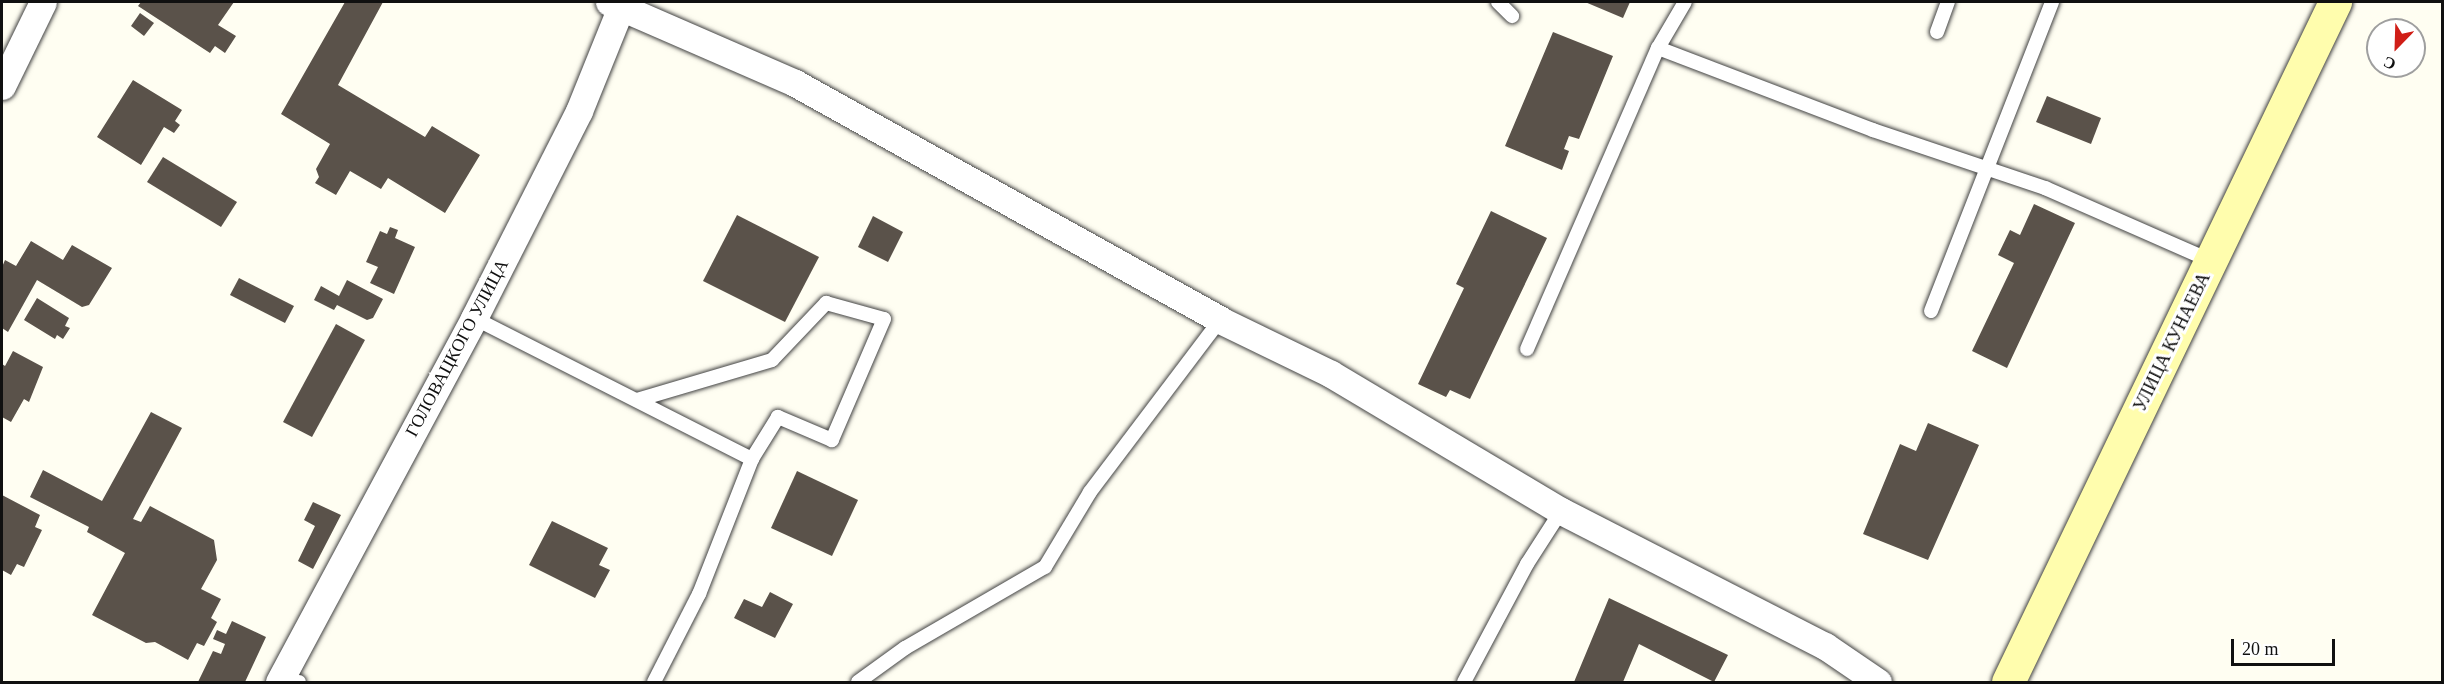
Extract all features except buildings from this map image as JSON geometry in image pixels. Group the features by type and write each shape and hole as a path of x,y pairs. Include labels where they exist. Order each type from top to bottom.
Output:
{"main road":[{"name":"УЛИЦА КУНАЕВА","path":"2008,682 2336,2"}],"street":[{"path":"2,86 43,2"},
{"path":"618,4 795,83 1220,320 1331,374 1561,511 1825,646 1878,682"},
{"name":"ГОЛОВАЦКОГО УЛИЦА","path":"286,682 579,111 618,4"}],"lane":[{"path":"1498,2 1512,16"},
{"path":"1527,349 1658,48 1685,2"},
{"path":"1937,32 1948,2"},
{"path":"1931,311 1985,168 2052,2"},
{"path":"1658,48 2045,188 2211,261"},
{"path":"637,400 772,360 826,303 884,319 832,440 778,417 752,459 699,594 654,682"},
{"path":"474,318 752,459"},
{"path":"858,682 905,648 1045,567 1090,492 1220,320"},
{"path":"1464,682 1527,564 1561,511"}]}
